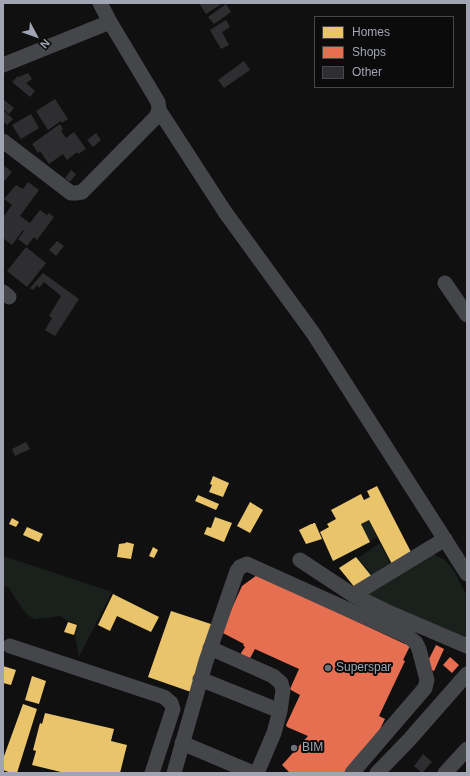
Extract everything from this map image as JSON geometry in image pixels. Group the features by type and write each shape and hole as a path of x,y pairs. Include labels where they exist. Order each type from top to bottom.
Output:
{"street":[{"path":"100,3 158,102 159,110 225,212 313,333 467,574"},
{"path":"3,65 110,22"},
{"path":"3,141 71,193 76,194 82,192 156,117 159,110"},
{"path":"445,283 467,314"},
{"path":"353,595 445,539"},
{"path":"300,560 353,595 390,613 467,646"},
{"path":"174,773 210,648 237,571 240,567 247,564 409,638 416,643 427,680 425,688 352,773"},
{"path":"10,646 164,697 172,703 173,709 152,773"},
{"path":"210,648 273,676 281,683 284,690 274,733 257,773"},
{"path":"377,773 467,674"},
{"path":"200,679 280,711"},
{"path":"182,744 253,773"},
{"path":"445,773 467,750"}],"shaded area":[{"path":"369,520 377,537 370,541 361,524"},
{"path":"380,543 391,565 374,577 358,558"},
{"path":"424,555 435,555 445,560 454,571 467,596 467,642 362,597"},
{"path":"3,556 112,592 79,657 75,636 78,624 68,621 60,616 35,619 29,616 8,587 3,586"}],"building: Homes":[{"path":"213,476 229,483 223,497 209,492 212,485 210,484"},
{"path":"377,486 412,554 392,564 369,520 361,524 370,542 333,561 320,532 329,527 327,524 336,519 331,510 361,494 364,500 370,497 367,491"},
{"path":"198,495 219,504 216,510 195,501"},
{"path":"250,502 263,510 250,533 237,526"},
{"path":"215,517 232,523 224,542 204,534 207,527 211,528"},
{"path":"12,518 19,522 16,527 9,524"},
{"path":"315,523 322,539 306,544 299,530"},
{"path":"27,527 43,534 39,542 23,535"},
{"path":"126,542 134,544 131,559 117,557 119,544"},
{"path":"153,547 158,550 154,558 149,556"},
{"path":"356,557 373,578 356,589 339,568"},
{"path":"113,594 159,617 151,632 117,616 110,631 98,625"},
{"path":"171,611 214,625 191,692 148,677"},
{"path":"68,622 77,625 74,635 64,632"},
{"path":"3,666 16,670 11,685 3,683"},
{"path":"32,676 46,681 39,704 25,700"},
{"path":"23,704 37,709 17,773 11,773 3,770 3,759"},
{"path":"45,713 114,729 111,741 127,745 120,773 65,773 32,765 36,751 33,750 40,723 42,724"}],"building: Shops":[{"path":"257,575 405,644 411,644 403,660 405,661 379,716 385,719 377,735 345,773 290,773 282,765 308,736 287,727 286,725 300,695 290,689 299,669 255,649 249,660 241,657 241,653 245,647 243,645 244,644 221,632 242,586"},
{"path":"436,645 444,649 434,671 425,667"},
{"path":"450,657 459,665 452,673 443,665"}],"building: Other":[{"path":"199,3 223,3 206,14"},
{"path":"226,4 231,12 214,24 208,17"},
{"path":"226,20 230,27 222,32 229,45 221,49 210,30"},
{"path":"244,61 250,70 224,88 218,80"},
{"path":"28,73 32,79 26,83 35,91 30,97 12,82 18,76 19,77"},
{"path":"3,99 14,108 9,114 3,109"},
{"path":"55,99 68,119 62,123 61,121 48,130 36,111"},
{"path":"3,110 13,119 7,125 3,121"},
{"path":"31,114 39,128 21,139 12,125"},
{"path":"60,124 63,129 61,131 66,138 74,132 86,149 78,154 77,152 67,160 63,154 49,164 40,151 38,153 32,144"},
{"path":"96,133 101,140 93,147 87,140"},
{"path":"3,165 12,172 3,183"},
{"path":"71,170 76,174 70,182 65,178"},
{"path":"28,182 39,190 20,216 30,223 40,210 47,215 49,213 54,217 37,240 34,237 27,246 18,239 24,231 23,230 12,245 3,238 3,229 5,226 3,225 3,215 4,216 12,205 4,199 16,185 23,189"},
{"path":"57,241 64,246 56,256 49,250"},
{"path":"26,247 46,263 27,287 7,271"},
{"path":"43,273 79,299 55,336 45,330 52,318 49,316 61,296 44,282 39,288 37,285 33,290 30,288"},
{"path":"26,442 30,449 15,456 12,449"},
{"path":"423,754 432,762 422,773 414,766"}],"place":[{"name":"Superspar","path":"328,668"},
{"name":"BIM","path":"294,748"}]}
